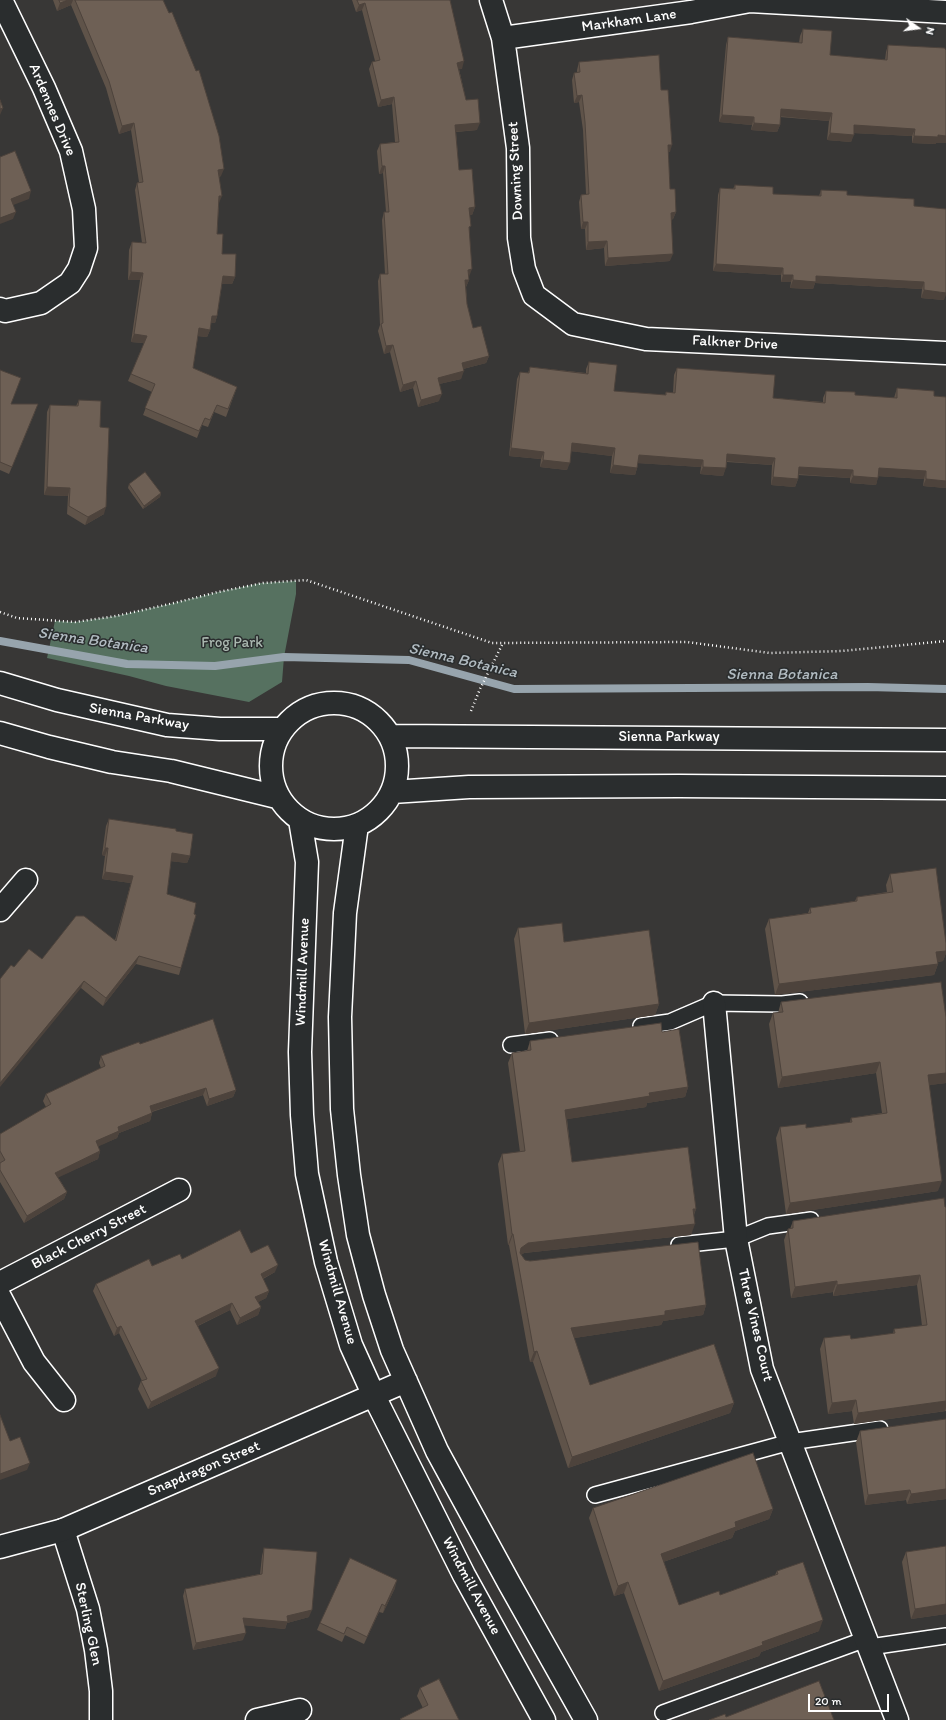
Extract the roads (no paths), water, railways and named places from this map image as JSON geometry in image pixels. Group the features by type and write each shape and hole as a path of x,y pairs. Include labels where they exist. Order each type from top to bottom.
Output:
{"street":[{"name":"Ardennes Drive","path":"0,309 5,311 41,303 70,283 80,269 86,248 84,209 71,150 44,88 1,0"},
{"name":"Downing Street","path":"491,0 503,38 518,148 519,238 524,269 534,295"},
{"name":"Markham Lane","path":"503,38 691,12 750,1 946,12"},
{"name":"Falkner Drive","path":"534,295 573,324 646,339 946,353"},
{"name":"Sienna Parkway","path":"0,683 57,700 167,725 220,729 282,729"},
{"path":"332,702 351,704 369,713 392,736 397,763 392,792 373,816 358,825 340,829 313,827 300,820 286,808 277,797 270,771 273,749 282,729 296,715 312,706 332,702"},
{"path":"0,733 49,748 112,762 171,770 277,797"},
{"name":"Sienna Parkway","path":"392,736 946,740"},
{"path":"392,792 469,787 687,786 946,788"},
{"name":"Windmill Avenue","path":"300,820 307,862 300,1052 302,1115 307,1174 326,1262 351,1345 374,1396 464,1574 544,1720"},
{"path":"358,825 345,913 340,1017 342,1109 348,1175 358,1235 374,1295 392,1350 437,1451 586,1720"},
{"path":"0,910 26,880"},
{"name":"Three Vines Court","path":"714,1003 736,1238 762,1370 898,1720"},
{"name":"Black Cherry Street","path":"0,1283 179,1190"},
{"path":"0,1297 34,1362 64,1400"},
{"name":"Snapdragon Street","path":"0,1548 63,1530 406,1381"},
{"name":"Sterling Glen","path":"63,1530 88,1609 96,1650 101,1720"},
{"path":"257,1720 300,1710"}],"lane":[{"path":"625,1029 670,1022 714,1003 782,1004 812,1000"},
{"path":"511,1045 564,1037"},
{"path":"665,1246 736,1238 768,1226 822,1218"},
{"path":"595,1494 790,1442 892,1428"},
{"path":"663,1713 868,1643 946,1636"}],"waterway":[{"name":"Sienna Botanica","path":"0,641 127,664 215,666 284,657 409,660 514,689 868,687 946,689"}],"park label":[{"name":"Frog Park","path":"232,643"}]}
